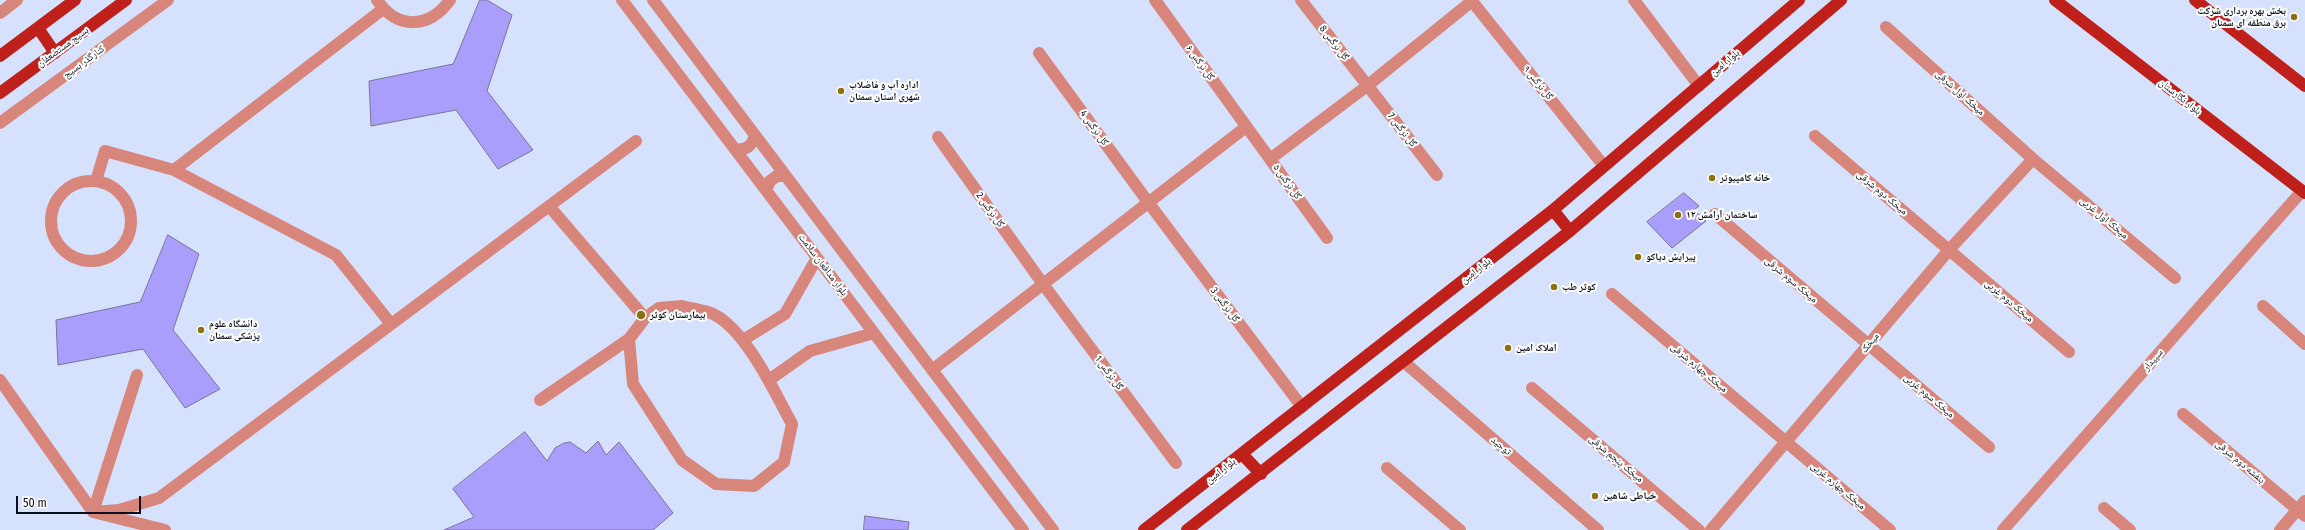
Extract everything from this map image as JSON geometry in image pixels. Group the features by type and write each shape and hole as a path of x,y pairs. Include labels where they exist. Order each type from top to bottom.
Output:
{"main road":[{"path":"0,56 75,0"},
{"name":"بسیج مستضعفان","path":"0,93 126,0"},
{"name":"بلوار امین","path":"1144,530 1554,210 1798,0"},
{"path":"1187,530 1261,474 1570,231 1841,0"},
{"name":"بلوار نگارستان","path":"2055,0 2304,192"},
{"path":"2195,0 2305,86"},
{"path":"38,28 55,53"},
{"path":"1554,210 1570,231"},
{"path":"1242,454 1261,474"}],"street":[{"path":"0,13 17,0"},
{"name":"کنارگذر بسیج","path":"0,123 168,0"},
{"path":"174,170 380,5 394,18 406,22 419,22 432,18 443,11 450,0"},
{"name":"بلوار مدافعان سلامت","path":"622,0 1023,530"},
{"path":"653,0 1053,530"},
{"name":"گل نرگس ۶","path":"1155,0 1246,127"},
{"name":"گل نرگس 8","path":"1301,0 1367,86"},
{"path":"1270,159 1367,86 1472,0"},
{"name":"گل نرگس ۹","path":"1472,0 1604,166"},
{"path":"1634,0 1699,86"},
{"name":"میخک اول شرقی","path":"1886,27 2033,159"},
{"name":"گل نرگس 4","path":"1039,53 1148,202"},
{"name":"گل نرگس 7","path":"1367,86 1437,175"},
{"path":"932,370 1246,127"},
{"name":"گل نرگس ۵","path":"1246,127 1327,238"},
{"path":"736,150 745,150 752,145 755,136"},
{"name":"میخک دوم شرقی","path":"1815,136 1949,250"},
{"name":"گل نرگس 2","path":"938,137 1043,284"},
{"path":"93,512 119,510 158,498 636,141"},
{"path":"96,182 105,151 174,170 336,254 391,324"},
{"name":"میخک","path":"1711,530 1949,250 2033,159"},
{"name":"میخک اول غربی","path":"2033,159 2175,278"},
{"path":"766,190 770,180 777,176 785,176"},
{"path":"83,182 96,182 108,185 118,192 126,202 130,215 130,229 125,242 116,252 104,259 91,261 78,259 66,252 57,242 52,230 51,218 54,205 61,194 71,186 83,182"},
{"name":"سپیدار","path":"2004,530 2304,192"},
{"name":"گل نرگس 3","path":"1148,202 1302,407"},
{"path":"549,206 645,318"},
{"name":"میخک سوم شرقی","path":"1714,214 1868,345"},
{"name":"میخک دوم غربی","path":"1949,250 2069,352"},
{"path":"742,340 785,314 817,258"},
{"name":"گل نرگس 1","path":"1043,284 1176,463"},
{"name":"میخک چهارم شرقی","path":"1612,294 1786,442"},
{"path":"540,400 629,339 645,318 659,308 682,306 715,315 742,340 769,380 792,424 784,462 754,486 716,484 682,460 633,384 629,339"},
{"path":"2263,306 2305,344"},
{"path":"769,380 810,351 874,333"},
{"name":"میخک سوم غربی","path":"1868,345 1989,447"},
{"name":"توحید","path":"1404,362 1598,530"},
{"path":"93,512 137,375"},
{"path":"0,380 93,512 165,530"},
{"name":"میخک پنجم شرقی","path":"1532,388 1700,530"},
{"name":"بنفشه دوم شرقی","path":"2183,414 2302,509"},
{"name":"میخک چهارم غربی","path":"1786,442 1890,530"},
{"path":"1387,468 1460,530"},
{"path":"2104,508 2130,530"},
{"path":"2280,530 2302,509"}],"building":[{"path":"480,0 487,0 512,15 487,91 533,150 498,169 456,110 371,126 369,81 453,64"},
{"name":"ساختمان آرامش ۱۲","path":"1684,193 1699,206 1694,210 1706,221 1672,248 1647,222"},
{"path":"168,235 199,254 173,330 220,389 185,408 143,349 58,365 56,320 140,302"},
{"path":"525,432 547,461 555,448 564,443 570,442 586,453 598,441 606,455 619,442 673,513 653,530 444,530 474,517 453,489"},
{"path":"865,516 909,522 908,530 864,530"}],"place":[{"name":"بخش بهره برداری شرکت برق منطقه ای سمنان","path":"2294,17"},
{"name":"اداره آب و فاضلاب شهری استان سمنان","path":"841,91"},
{"name":"خانه کامپیوتر","path":"1712,178"},
{"name":"ساختمان آرامش ۱۲","path":"1678,215"},
{"name":"پیرایش دیاکو","path":"1638,257"},
{"name":"کوثر طب","path":"1554,287"},
{"name":"بیمارستان کوثر","path":"641,315"},
{"name":"دانشگاه علوم پزشکی سمنان","path":"201,330"},
{"name":"املاک امین","path":"1508,348"},
{"name":"خیاطی شاهین","path":"1595,496"}]}
